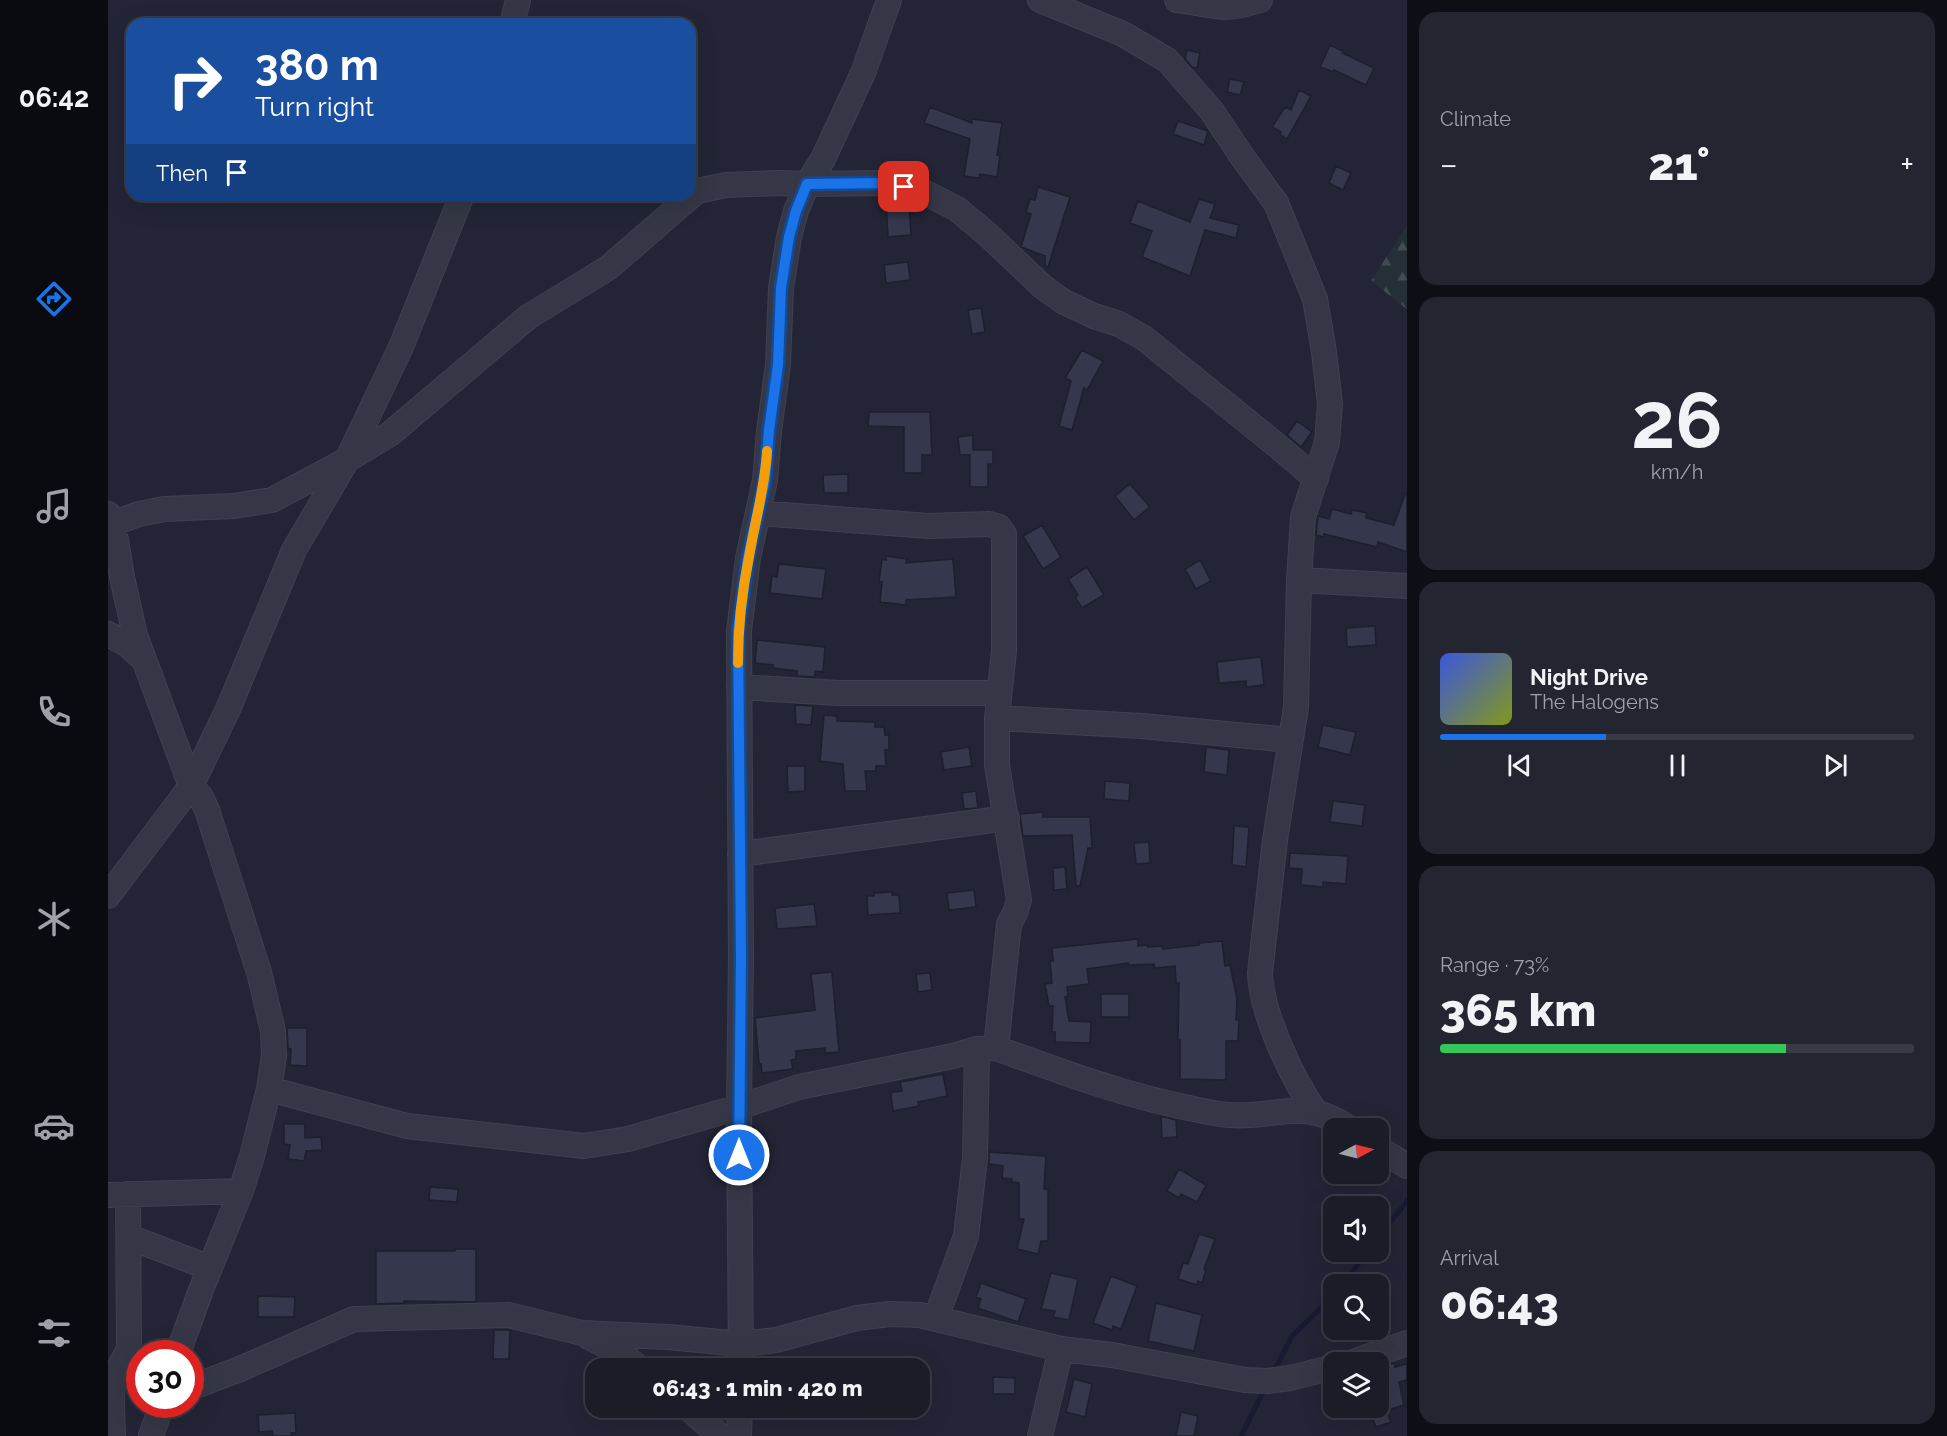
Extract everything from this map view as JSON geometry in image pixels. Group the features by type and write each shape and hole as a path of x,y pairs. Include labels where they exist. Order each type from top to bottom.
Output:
{"street":[{"path":"514,18 518,0"},
{"path":"741,1358 738,631 748,558 765,480 778,365 781,288 789,237 807,184 823,159 862,73 889,0"},
{"path":"1177,0 1215,8 1229,8 1260,0"},
{"path":"1050,1 1123,34 1167,60 1211,110 1240,155 1276,203 1315,299 1330,404 1327,442 1304,517 1299,580 1296,707 1275,840 1260,973 1260,986 1267,1012 1296,1081 1315,1111"},
{"path":"696,192 726,185 778,183 886,183 922,191 957,208 1043,287 1064,302 1094,316 1119,324 1144,338 1280,447 1316,479"},
{"path":"108,896 191,786 229,706 294,550 347,460 401,347 460,201"},
{"path":"183,1340 241,1191 252,1156 269,1089 274,1056 273,1031 252,946 207,810 201,797 191,786 144,660 130,612 109,521 164,509 234,506 272,500 347,460 390,434 528,317 608,268 685,201"},
{"path":"759,513 928,526 989,524 999,527 1005,534 1004,651 997,718 997,765 1019,900 1009,924 986,1048 966,1236 936,1317"},
{"path":"1299,580 1407,586"},
{"path":"108,634 128,645 144,660"},
{"path":"739,687 838,693 999,693"},
{"path":"997,718 1142,726 1290,740"},
{"path":"740,854 1007,818"},
{"path":"269,1089 407,1126 584,1146 628,1138 739,1107 799,1087 986,1048 1157,1102 1229,1115 1315,1111 1334,1118"},
{"path":"1389,1155 1407,1166"},
{"path":"111,1430 113,1387 116,1374 129,1348 129,1237 118,1195 241,1191"},
{"path":"129,1237 210,1268"},
{"path":"204,1383 354,1319 510,1315 582,1333 668,1337 741,1344 776,1340 857,1318 890,1314 936,1317 1061,1349 1112,1355 1245,1380 1279,1380 1323,1370"},
{"path":"582,1333 627,1358"},
{"path":"1381,1352 1407,1343"},
{"path":"1040,1436 1061,1349"},
{"path":"151,1436 157,1418"},
{"path":"700,1418 720,1436"},
{"path":"739,1436 740,1418"}],"green space":[{"path":"1407,225 1407,309 1371,281"}],"building":[{"path":"1330,45 1374,68 1366,85 1334,70 1334,72 1320,67"},
{"path":"1187,50 1200,53 1197,68 1192,67 1185,59"},
{"path":"1230,79 1244,82 1240,95 1227,92"},
{"path":"1299,90 1311,96 1287,139 1272,127 1285,107 1291,110"},
{"path":"930,107 972,123 972,119 1002,123 997,155 1000,156 997,177 980,174 979,178 964,176 970,139 924,123"},
{"path":"1178,121 1208,131 1204,145 1173,134"},
{"path":"1336,166 1351,173 1343,190 1329,183"},
{"path":"1038,187 1070,197 1048,267 1045,266 1045,256 1021,247 1031,214 1026,212 1030,199 1035,200"},
{"path":"1199,199 1215,204 1210,218 1239,225 1236,238 1205,230 1190,276 1142,257 1152,231 1130,223 1138,201 1190,222"},
{"path":"897,200 909,203 911,235 888,237 886,201"},
{"path":"908,262 910,280 886,283 884,265"},
{"path":"981,308 985,332 972,334 968,310"},
{"path":"1082,350 1103,361 1087,390 1084,388 1072,430 1059,426 1071,381 1065,378"},
{"path":"869,412 930,412 932,455 922,455 922,473 904,473 904,427 868,426"},
{"path":"1297,421 1312,432 1301,447 1287,435"},
{"path":"973,435 973,450 993,450 993,464 988,464 988,487 970,487 970,455 960,455 958,437"},
{"path":"848,474 848,493 824,493 823,475"},
{"path":"1130,484 1150,507 1134,520 1115,496"},
{"path":"1405,494 1407,494 1407,552 1378,542 1377,547 1324,534 1323,537 1316,535 1318,516 1329,519 1332,509 1351,514 1352,510 1367,513 1366,518 1394,525"},
{"path":"1042,525 1061,557 1043,569 1023,536"},
{"path":"886,556 907,559 906,563 953,559 956,597 906,600 906,605 880,602 882,582 879,582 882,559 886,560"},
{"path":"1200,560 1211,581 1196,589 1185,569"},
{"path":"779,564 826,569 822,599 770,593 772,576 777,577"},
{"path":"1087,567 1104,595 1082,608 1075,597 1078,595 1068,579"},
{"path":"1375,626 1376,645 1347,647 1346,628"},
{"path":"757,640 825,647 823,672 815,671 815,677 797,676 797,671 755,663"},
{"path":"1261,657 1264,685 1246,687 1246,681 1219,683 1217,662"},
{"path":"795,705 813,706 811,725 796,724"},
{"path":"824,715 837,716 837,721 875,722 875,727 884,727 885,735 889,735 889,750 885,750 886,766 876,766 876,771 865,771 867,791 845,791 843,764 820,761"},
{"path":"1323,725 1356,732 1350,755 1318,747"},
{"path":"969,747 972,766 944,770 941,752"},
{"path":"1206,747 1229,750 1227,775 1204,772"},
{"path":"787,766 805,766 805,791 788,792"},
{"path":"1105,781 1130,783 1129,801 1104,799"},
{"path":"976,791 978,808 964,809 962,793"},
{"path":"1333,801 1365,805 1362,826 1330,822"},
{"path":"1043,812 1043,817 1090,817 1092,848 1088,848 1080,886 1076,886 1072,835 1023,836 1020,814"},
{"path":"1234,826 1249,827 1246,867 1232,865"},
{"path":"1149,842 1150,863 1136,864 1134,843"},
{"path":"1290,853 1348,856 1346,884 1323,882 1323,887 1301,885 1302,869 1289,868"},
{"path":"1065,867 1067,889 1054,890 1053,868"},
{"path":"974,890 976,907 949,910 947,893"},
{"path":"892,892 892,895 899,895 900,913 868,915 867,896 874,896 874,893"},
{"path":"814,904 817,926 777,929 775,908"},
{"path":"1138,939 1138,946 1163,946 1163,949 1222,941 1225,966 1230,965 1237,999 1236,1020 1239,1020 1238,1041 1226,1041 1226,1080 1180,1079 1179,983 1176,983 1175,966 1155,968 1154,964 1128,965 1128,963 1087,969 1089,984 1067,987 1068,996 1065,997 1069,1021 1091,1022 1090,1043 1055,1042 1055,1032 1052,1032 1053,1006 1049,1006 1045,984 1052,983 1050,961 1053,961 1052,948"},
{"path":"832,972 839,1052 825,1053 825,1048 796,1051 796,1059 791,1060 793,1069 762,1073 761,1064 759,1064 755,1018 815,1010 811,974"},
{"path":"930,973 932,990 918,992 916,974"},
{"path":"1101,994 1129,994 1129,1017 1101,1017"},
{"path":"287,1028 307,1028 307,1066 290,1065 291,1049 288,1049"},
{"path":"943,1074 947,1096 918,1102 919,1106 893,1111 891,1094 902,1091 900,1082"},
{"path":"1161,1116 1176,1120 1177,1137 1162,1138"},
{"path":"284,1124 305,1124 305,1138 321,1137 322,1150 306,1151 304,1161 288,1159 290,1145 284,1144"},
{"path":"989,1152 1046,1156 1044,1189 1048,1189 1048,1241 1041,1241 1038,1254 1017,1249 1024,1219 1019,1219 1019,1183 1012,1182 1012,1179 1002,1178 1003,1166 989,1164"},
{"path":"1179,1169 1206,1185 1197,1202 1181,1194 1179,1198 1167,1191"},
{"path":"430,1187 458,1189 457,1202 429,1200"},
{"path":"1199,1234 1215,1239 1204,1269 1206,1270 1202,1283 1198,1281 1197,1285 1178,1279 1183,1263 1188,1264"},
{"path":"455,1249 476,1249 476,1302 404,1301 404,1303 376,1304 376,1251 455,1251"},
{"path":"1051,1273 1078,1279 1069,1320 1053,1317 1055,1311 1041,1309"},
{"path":"1111,1276 1137,1286 1121,1329 1113,1326 1112,1330 1093,1323"},
{"path":"981,1283 1026,1299 1018,1322 978,1308 981,1299 976,1297"},
{"path":"258,1296 295,1297 294,1317 258,1317"},
{"path":"1156,1303 1202,1315 1194,1351 1148,1341"},
{"path":"494,1330 510,1330 509,1359 493,1359"},
{"path":"1394,1363 1395,1367 1407,1364 1407,1380 1399,1382 1404,1405 1389,1410 1389,1365"},
{"path":"993,1377 1015,1378 1015,1394 993,1394"},
{"path":"1074,1379 1092,1384 1085,1417 1066,1412"},
{"path":"1181,1412 1198,1416 1194,1436 1176,1436"},
{"path":"295,1413 296,1433 291,1433 292,1436 273,1436 272,1431 259,1432 258,1415"},
{"path":"1389,1417 1391,1422 1376,1427 1372,1418"}],"waterway":[{"path":"1389,1224 1407,1201"},
{"path":"1351,1274 1360,1262"},
{"path":"1273,1373 1292,1336 1323,1306"},
{"path":"1241,1436 1266,1386"}],"slow traffic":[{"path":"738,663 738,631 748,558 765,480 767,451"}],"route":[{"path":"739,1155 741,958 738,631 748,558 765,480 778,365 781,288 789,237 807,184 886,183 904,187"}]}
